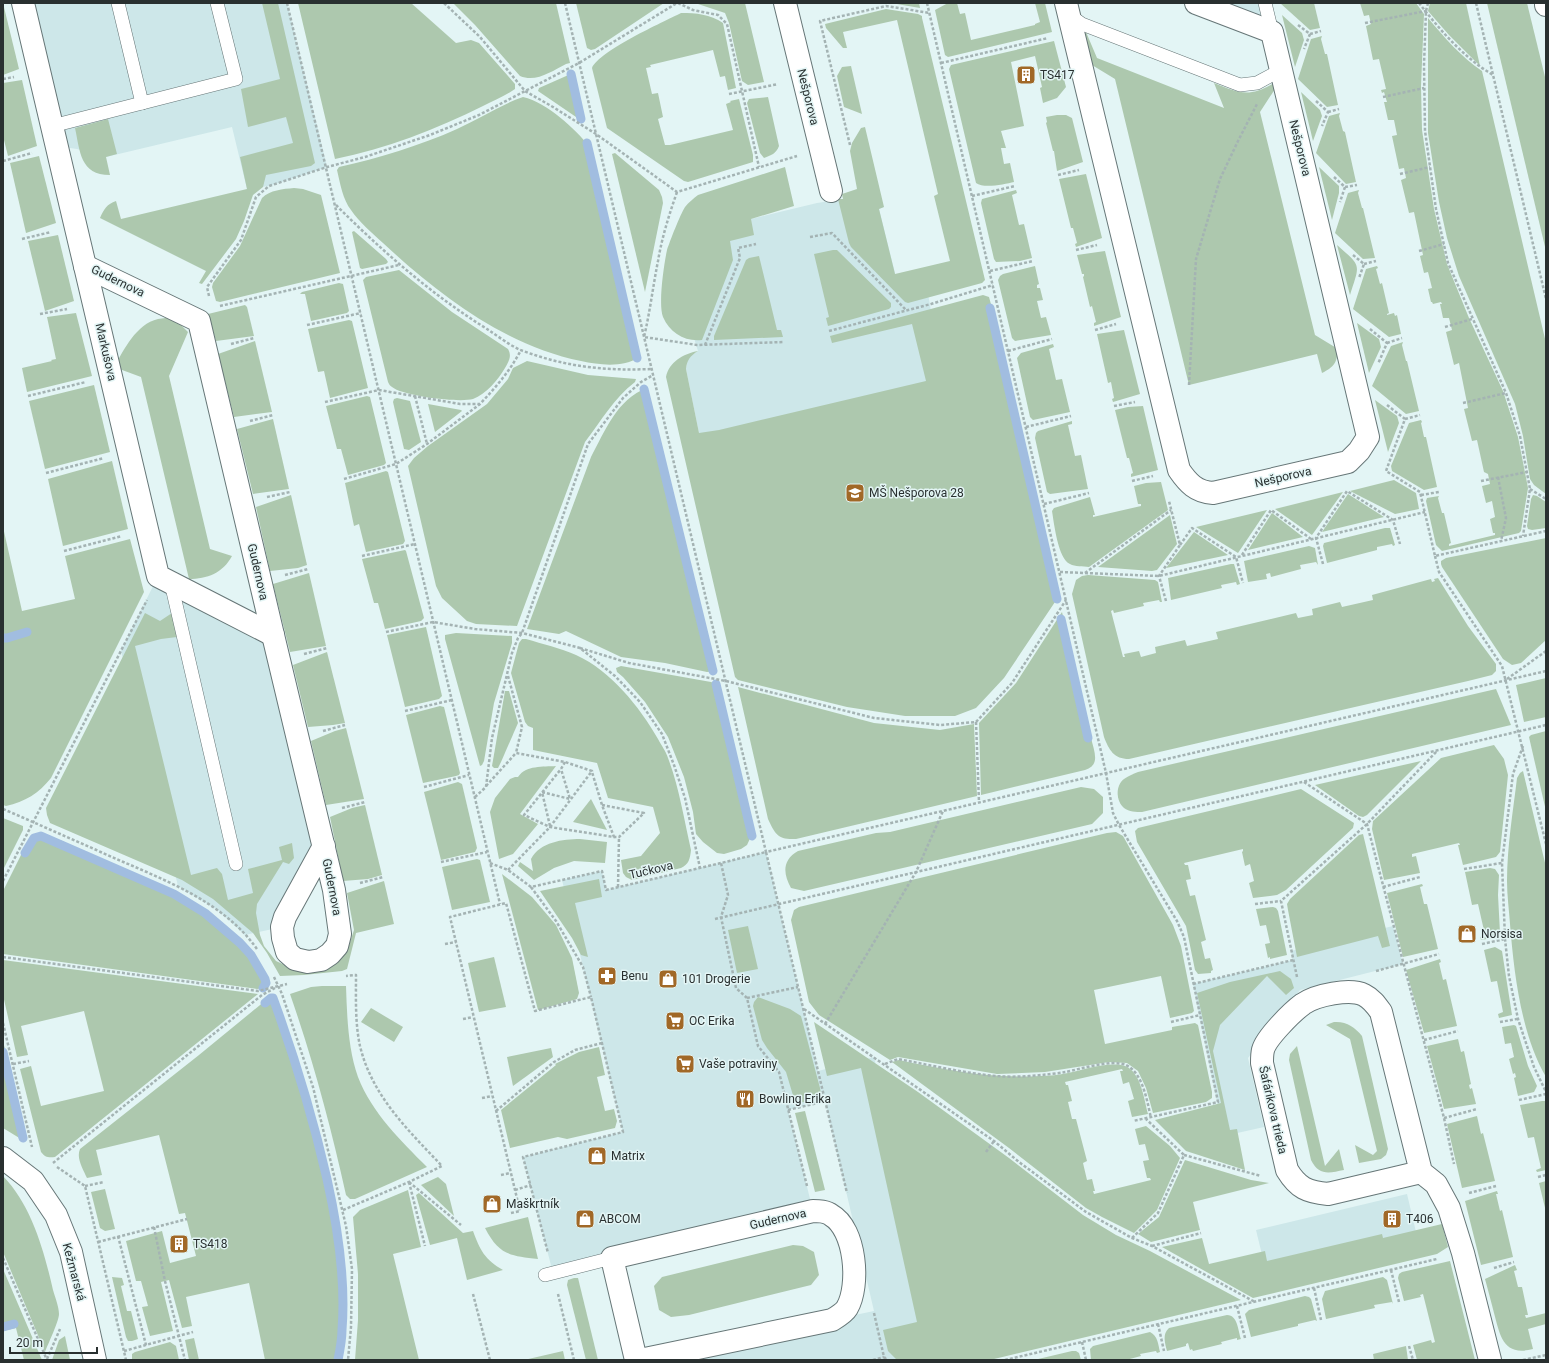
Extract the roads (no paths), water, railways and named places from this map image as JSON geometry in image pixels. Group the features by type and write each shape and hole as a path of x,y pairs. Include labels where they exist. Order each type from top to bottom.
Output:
{"street":[{"name":"Markušova","path":"23,3 147,529 165,580"},
{"name":"Nešporova","path":"785,3 831,191"},
{"path":"1196,3 1272,32"},
{"name":"Nešporova","path":"1069,17 1179,470 1190,485 1205,493 1212,494 1348,462 1359,451 1368,437 1272,32"},
{"name":"Gudernova","path":"86,266 199,321 272,636 324,846 334,890 339,922 340,934 337,946 330,954 322,960 308,962 295,960 287,952 282,938 282,927 285,917 324,846"},
{"path":"165,580 272,636"},
{"name":"Šafárikova trieda","path":"1339,992 1364,994 1373,1000 1381,1012 1421,1172 1328,1194 1313,1193 1304,1189 1297,1184 1287,1170 1262,1063 1262,1051 1274,1032 1303,1004 1339,992"},
{"name":"Kežmarská","path":"3,1158 33,1181 56,1215 71,1252 95,1360"},
{"path":"1421,1172 1436,1184 1444,1196 1454,1221 1490,1360"},
{"name":"Gudernova","path":"612,1258 813,1211 824,1212 832,1215 846,1231 851,1246 855,1281 853,1296 846,1310 832,1320 640,1360"},
{"path":"612,1258 636,1360"}],"lane":[{"path":"118,3 142,103"},
{"path":"52,126 236,78 217,3"},
{"path":"1266,3 1272,32"},
{"path":"1069,17 1082,24 1240,85 1257,83 1281,70"},
{"path":"165,580 236,864"},
{"path":"545,1275 612,1258"}],"waterway":[{"path":"571,74 581,119"},
{"path":"587,143 637,358"},
{"path":"990,308 1057,599"},
{"path":"644,389 713,671"},
{"path":"1061,619 1088,738"},
{"path":"3,638 27,632"},
{"path":"716,684 752,836"},
{"path":"25,853 34,838 41,836 174,894 205,913 240,943 251,955 265,979 266,983 263,988"},
{"path":"265,1003 273,998 289,1043 310,1111 331,1197 338,1235 343,1292 342,1338 338,1360"},
{"path":"3,1052 23,1138"},
{"path":"3,1327 14,1324"}],"place":[{"name":"TS417","path":"1026,75"},
{"name":"MŠ Nešporova 28","path":"855,493"},
{"name":"Norsisa","path":"1467,934"},
{"name":"Benu","path":"607,976"},
{"name":"101 Drogerie","path":"668,979"},
{"name":"OC Erika","path":"675,1021"},
{"name":"Vaše potraviny","path":"685,1064"},
{"name":"Bowling Erika","path":"745,1099"},
{"name":"Matrix","path":"597,1156"},
{"name":"Maškrtník","path":"492,1204"},
{"name":"ABCOM","path":"585,1219"},
{"name":"T406","path":"1392,1219"},
{"name":"TS418","path":"179,1244"}]}
